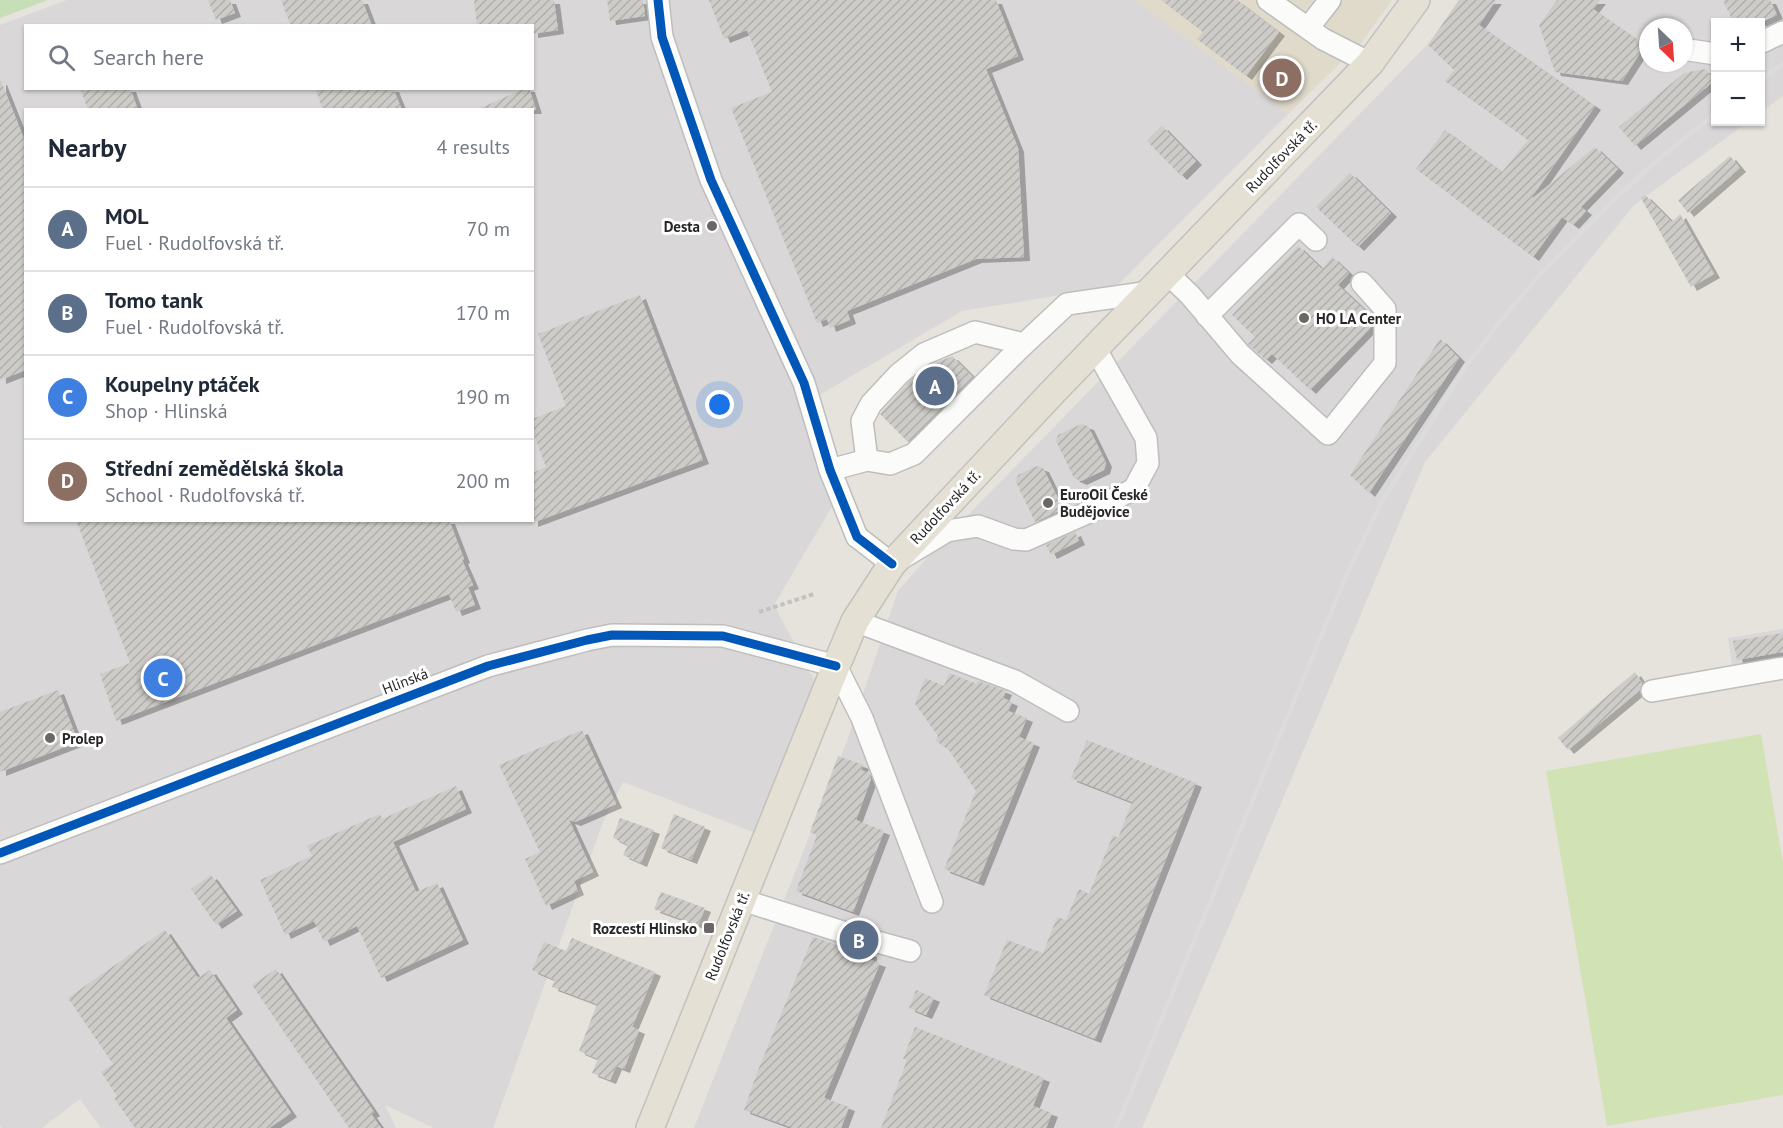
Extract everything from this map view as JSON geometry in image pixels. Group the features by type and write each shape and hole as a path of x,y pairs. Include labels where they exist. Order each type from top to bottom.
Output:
{"main road":[{"name":"Rudolfovská tř.","path":"650,1128 855,621 892,564 1095,348 1370,63 1416,0"}],"street":[{"path":"658,0 663,37 711,180 804,383 830,470 857,537 892,564 947,531 978,526 1014,539 1026,540 1134,489 1148,463 1146,438 1095,348"},
{"path":"1268,0 1323,39 1370,63"},
{"path":"1308,28 1330,0"},
{"path":"1765,41 1783,32"},
{"path":"1693,51 1711,53"},
{"path":"1207,316 1299,224 1316,240"},
{"path":"830,470 867,460 890,464 914,454 1067,304 1159,283 1190,296 1240,354 1328,434 1385,363 1385,309 1362,283"},
{"path":"867,460 862,421 871,404 899,374 924,354 975,332 1024,344"},
{"path":"855,621 1015,681 1068,711"},
{"name":"Hlinská","path":"0,853 488,666 587,640 612,635 723,636 836,666"},
{"path":"836,666 862,718 932,902"},
{"path":"1652,691 1783,668"},
{"path":"742,900 910,951"}],"path":[{"path":"759,612 814,594"}],"shaded area":[{"path":"67,0 1136,0 1288,114 1117,286 962,311 816,397 837,498 774,605 815,682 753,832 623,782 603,822 493,1128 434,1128 385,1105 396,1128 101,1128 80,1099 42,1128 2,1128 0,1125 0,25"},
{"path":"1135,0 1392,0 1362,42 1288,114"},
{"path":"1460,0 1783,0 1783,96 1765,109 1765,18 1711,18 1711,126 1742,126 1635,204 1425,462 1142,1128 694,1128 847,741 898,591 932,552 1427,45"},
{"path":"1783,629 1783,662 1733,671 1728,638"}],"green space":[{"path":"0,0 48,0 0,18"},
{"path":"1761,734 1783,863 1783,1095 1607,1126 1546,771"}],"building":[{"path":"208,0 230,0 235,13 216,20"},
{"path":"281,0 362,0 371,24 290,24"},
{"path":"474,0 554,0 558,30 534,34 534,24 477,24"},
{"path":"607,0 643,0 645,16 610,21"},
{"path":"709,0 996,0 1018,56 986,69 1018,148 1024,257 976,259 847,311 850,320 830,328 827,319 817,323 731,108 772,92 747,30 724,39"},
{"path":"1161,0 1237,0 1279,32 1246,76 1197,39 1203,32"},
{"path":"1459,0 1496,0 1479,25 1595,106 1532,197 1595,147 1618,169 1581,207 1586,211 1573,225 1562,217 1533,257 1416,169 1445,130 1502,172 1528,140 1445,81 1454,70 1428,45"},
{"path":"1557,0 1600,0 1593,9 1639,41 1639,54 1622,81 1555,72 1539,25"},
{"path":"1723,0 1770,0 1777,15 1765,20 1765,18 1731,18"},
{"path":"1705,69 1711,76 1711,83 1635,146 1619,127 1684,73"},
{"path":"1,81 24,139 24,371 0,380"},
{"path":"81,90 131,90 137,108 87,108"},
{"path":"316,90 394,90 401,108 322,108"},
{"path":"521,90 530,90 536,110 534,108 481,108"},
{"path":"1162,126 1196,161 1181,176 1147,141"},
{"path":"1730,156 1740,168 1688,213 1678,200"},
{"path":"1350,173 1391,213 1358,247 1316,207"},
{"path":"1645,195 1672,222 1680,214 1714,274 1691,287 1641,198"},
{"name":"HO LA Center","path":"1298,246 1322,269 1332,257 1349,273 1338,285 1372,317 1372,326 1310,390 1272,354 1266,360 1249,345 1255,337 1232,315"},
{"path":"640,295 703,460 532,523 534,522 534,472 546,467 534,435 534,418 566,406 538,334"},
{"path":"1440,339 1459,358 1369,493 1350,475"},
{"path":"952,356 973,377 908,442 880,414 908,383 931,365"},
{"path":"1081,424 1088,426 1106,463 1104,470 1081,481 1074,478 1056,441 1058,435"},
{"path":"1037,466 1043,468 1063,509 1035,522 1016,482 1018,475"},
{"path":"77,522 450,522 473,585 468,587 475,605 456,612 449,594 116,721 100,674 130,663"},
{"path":"1075,532 1079,541 1051,555 1046,545"},
{"path":"1783,633 1783,652 1737,660 1733,641"},
{"path":"1635,672 1642,683 1640,690 1568,750 1558,738"},
{"path":"949,673 977,684 978,681 1006,691 1003,698 1012,702 1008,711 1027,718 1019,737 1034,743 978,882 944,869 976,791 949,750 936,741 938,736 915,704 925,678 944,686"},
{"path":"58,690 78,742 0,772 0,712"},
{"path":"582,730 616,804 575,822 569,820 593,872 574,881 578,891 546,906 525,859 540,852 499,765"},
{"path":"1087,740 1196,783 1095,1039 984,995 1007,940 1043,953 1057,917 1066,920 1079,889 1089,894 1113,835 1118,838 1132,802 1071,778"},
{"path":"838,756 863,765 861,770 869,773 871,779 856,820 884,831 853,912 796,891 817,835 810,832"},
{"path":"456,786 466,809 393,842 416,892 437,883 463,940 381,978 357,926 324,942 314,921 285,935 260,880 312,856 307,846 380,814 382,819"},
{"path":"674,814 705,827 691,860 661,848"},
{"path":"620,818 654,830 641,863 623,855 628,845 613,838"},
{"path":"211,875 237,911 216,925 191,889"},
{"path":"661,892 705,908 698,925 654,909"},
{"path":"165,930 198,978 210,970 237,1010 226,1018 291,1113 269,1128 135,1128 114,1098 117,1096 101,1072 113,1064 68,998"},
{"path":"813,937 871,953 871,960 880,963 824,1098 849,1107 841,1128 793,1128 744,1110 758,1070"},
{"path":"572,938 655,972 632,1027 639,1030 624,1069 616,1066 610,1080 592,1073 598,1059 579,1051 597,1004 552,987 555,980 532,970 544,942 566,951"},
{"path":"276,969 374,1112 371,1114 381,1128 349,1128 252,985"},
{"path":"916,990 934,998 926,1015 909,1008"},
{"path":"915,1027 1044,1078 1033,1106 1052,1113 1046,1128 881,1128 907,1060 903,1059"}],"railway":[{"path":"1765,77 1783,64"},
{"path":"1116,1128 1347,574 1381,503 1464,369 1536,279 1613,201 1653,164 1711,117"}],"cycle path":[{"path":"658,0 662,37 711,180 804,383 830,470 857,537 892,564"},
{"path":"0,853 488,666 587,640 612,635 723,636 836,666"}],"place":[{"name":"Střední zemědělská škola","path":"1282,78"},
{"name":"Desta","path":"712,226"},
{"name":"HO LA Center","path":"1304,318"},
{"name":"MOL","path":"935,386"},
{"name":"EuroOil České Budějovice","path":"1048,503"},
{"name":"Koupelny ptáček","path":"163,678"},
{"name":"Prolep","path":"50,738"},
{"name":"Rozcestí Hlinsko","path":"709,928"},
{"name":"Tomo tank","path":"859,940"}]}
